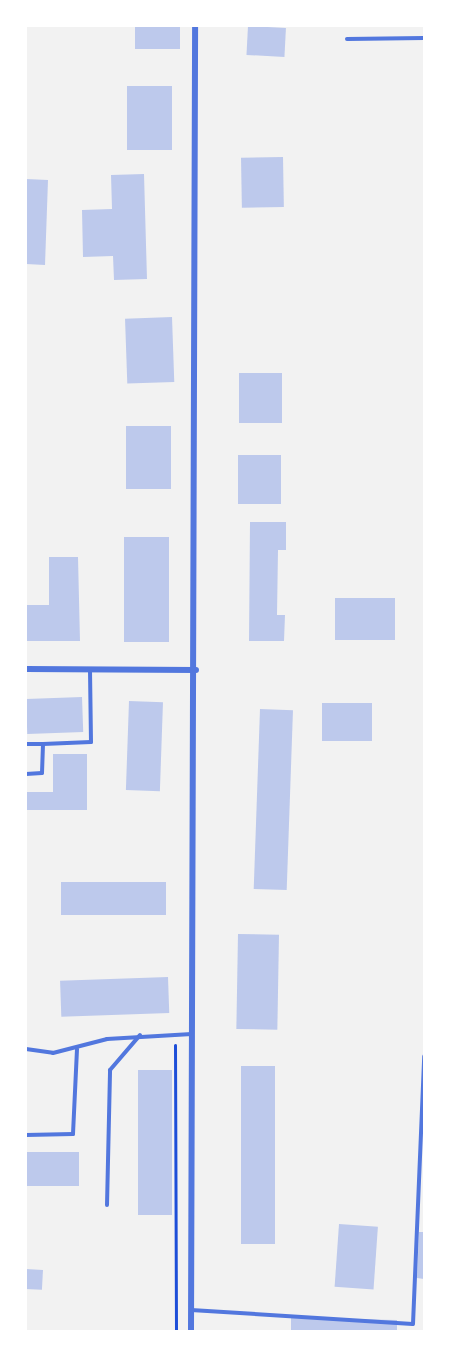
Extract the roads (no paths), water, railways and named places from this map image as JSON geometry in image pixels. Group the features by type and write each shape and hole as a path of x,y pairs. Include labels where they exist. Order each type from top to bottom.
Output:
{"street":[{"path":"191,1332 196,670 195,26"},
{"path":"26,669 196,670"}],"lane":[{"path":"347,39 424,38"},
{"path":"26,744 91,742 90,669"},
{"path":"26,774 42,773 43,744"},
{"path":"26,1049 53,1053 77,1049 107,1038 192,1034"},
{"path":"107,1205 110,1070 141,1035"},
{"path":"26,1135 73,1134 77,1049"},
{"path":"191,1310 413,1324 424,1056"}]}
